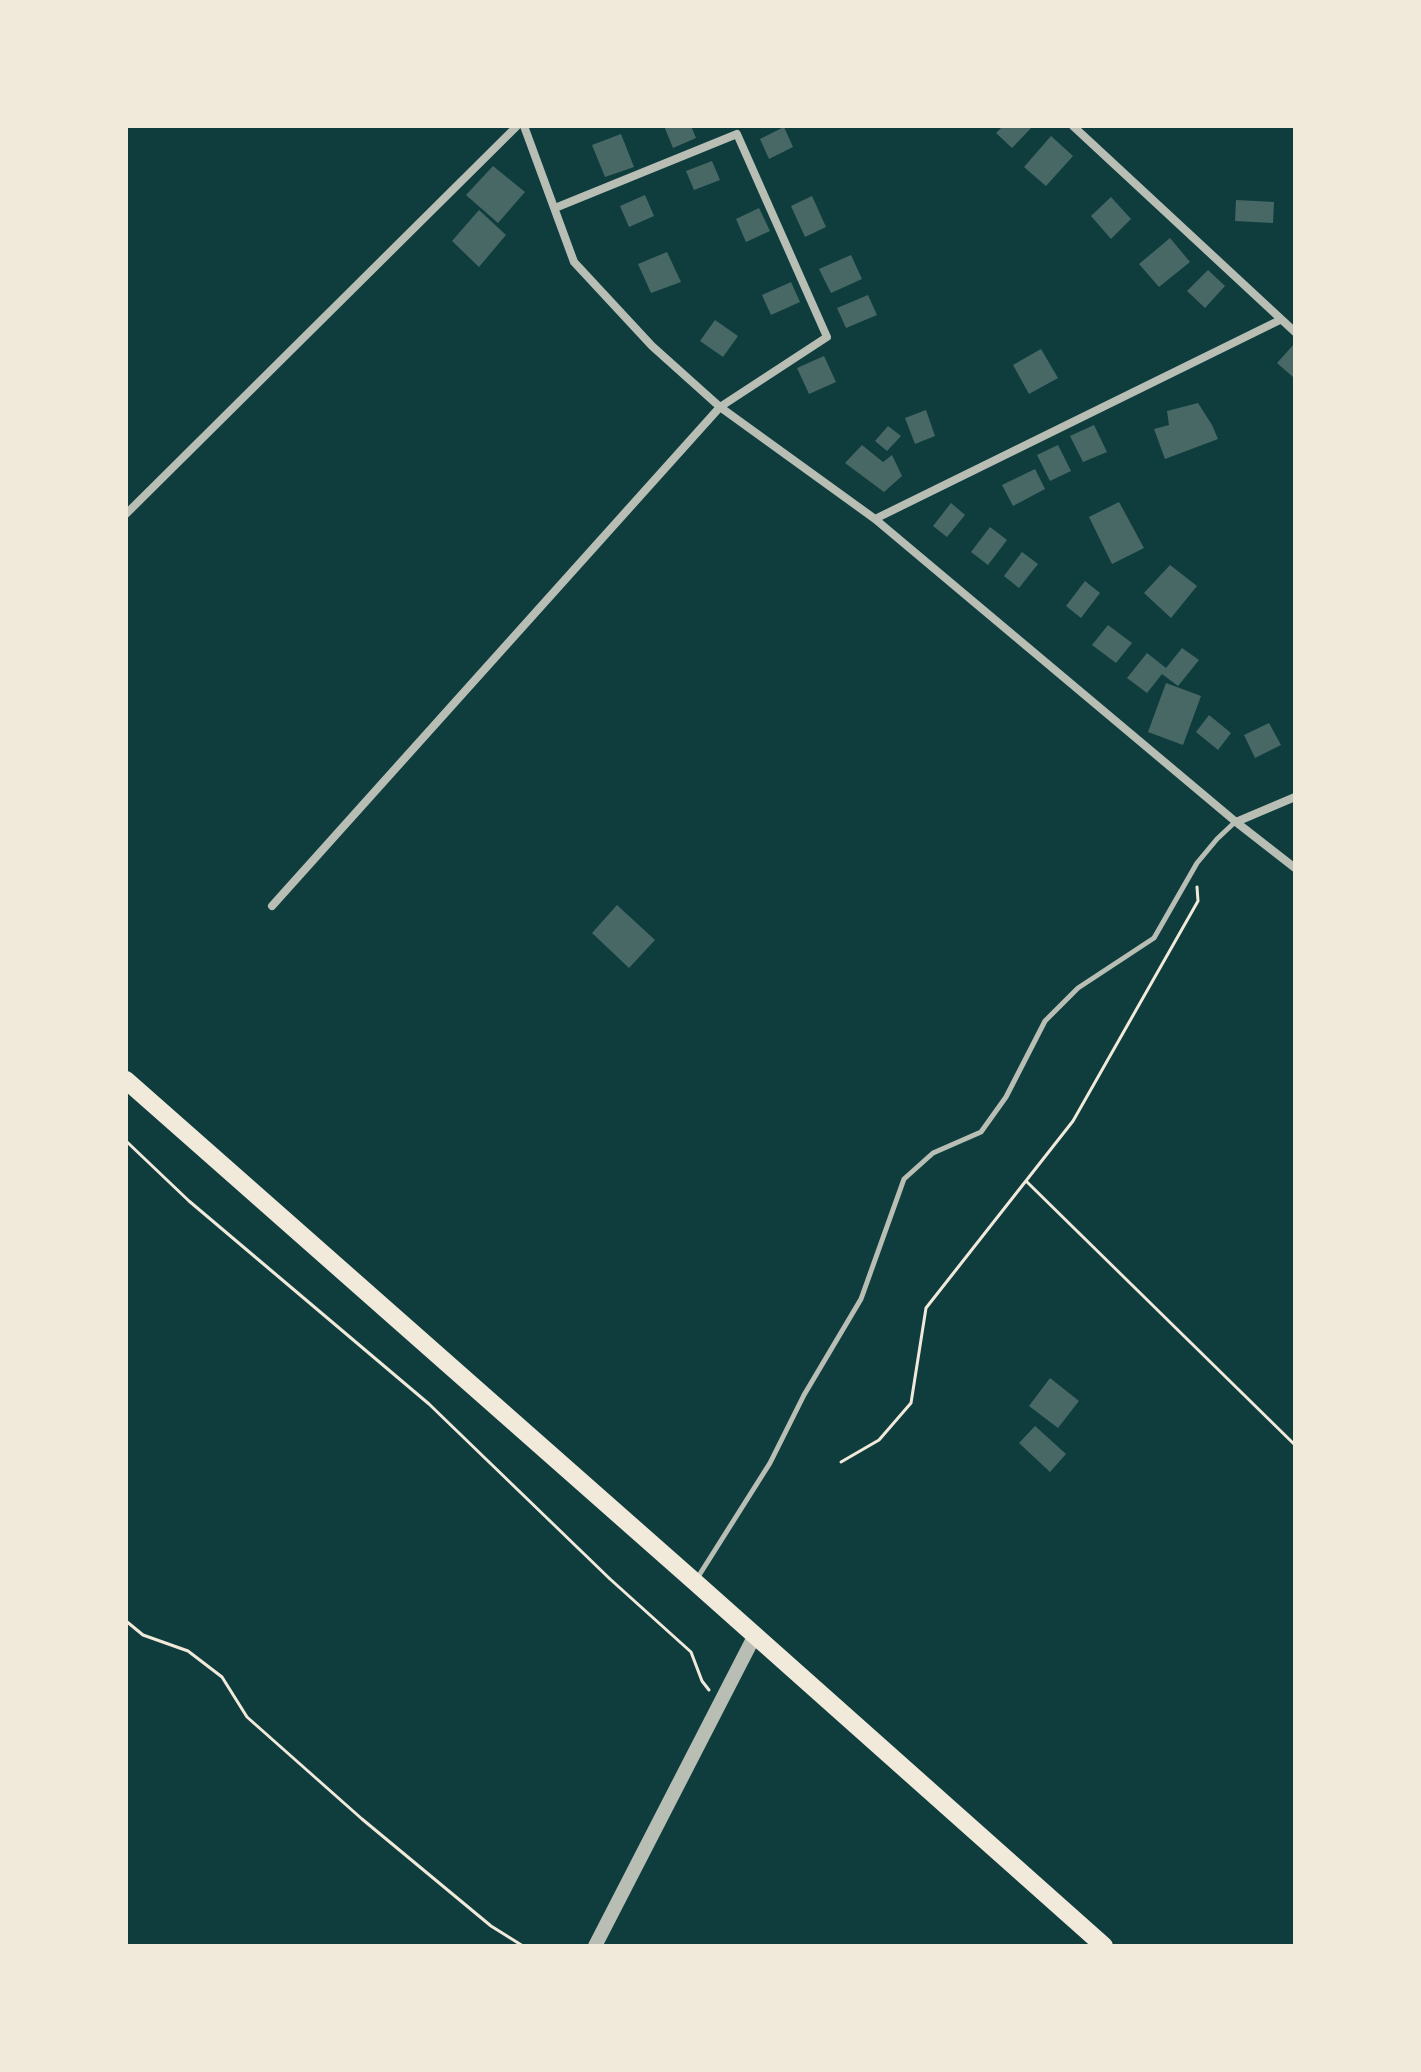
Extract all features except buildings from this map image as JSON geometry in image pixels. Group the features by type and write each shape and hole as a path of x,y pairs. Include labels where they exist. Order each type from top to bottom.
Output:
{"highway":[{"path":"126,1080 1104,1946"}],"street":[{"path":"126,514 517,126"},
{"path":"524,126 574,262 652,346 720,407 875,519 1295,868"},
{"path":"1073,126 1295,332"},
{"path":"272,906 720,407 827,337 737,134 555,208"},
{"path":"875,519 1280,320"},
{"path":"1236,822 1295,797"},
{"path":"595,1946 755,1635"}],"lane":[{"path":"695,1582 770,1463 804,1395 861,1299 904,1179 933,1153 981,1132 1006,1097 1045,1021 1078,988 1154,938 1197,863 1236,822"}],"path":[{"path":"841,1462 879,1440 911,1403 926,1308 1073,1121 1198,901 1197,863"},
{"path":"126,1141 189,1201 429,1404 610,1579 691,1652 702,1681 721,1702"},
{"path":"1026,1181 1295,1445"},
{"path":"126,1621 143,1635 188,1651 222,1677 247,1717 362,1819 491,1926 523,1946"}]}
